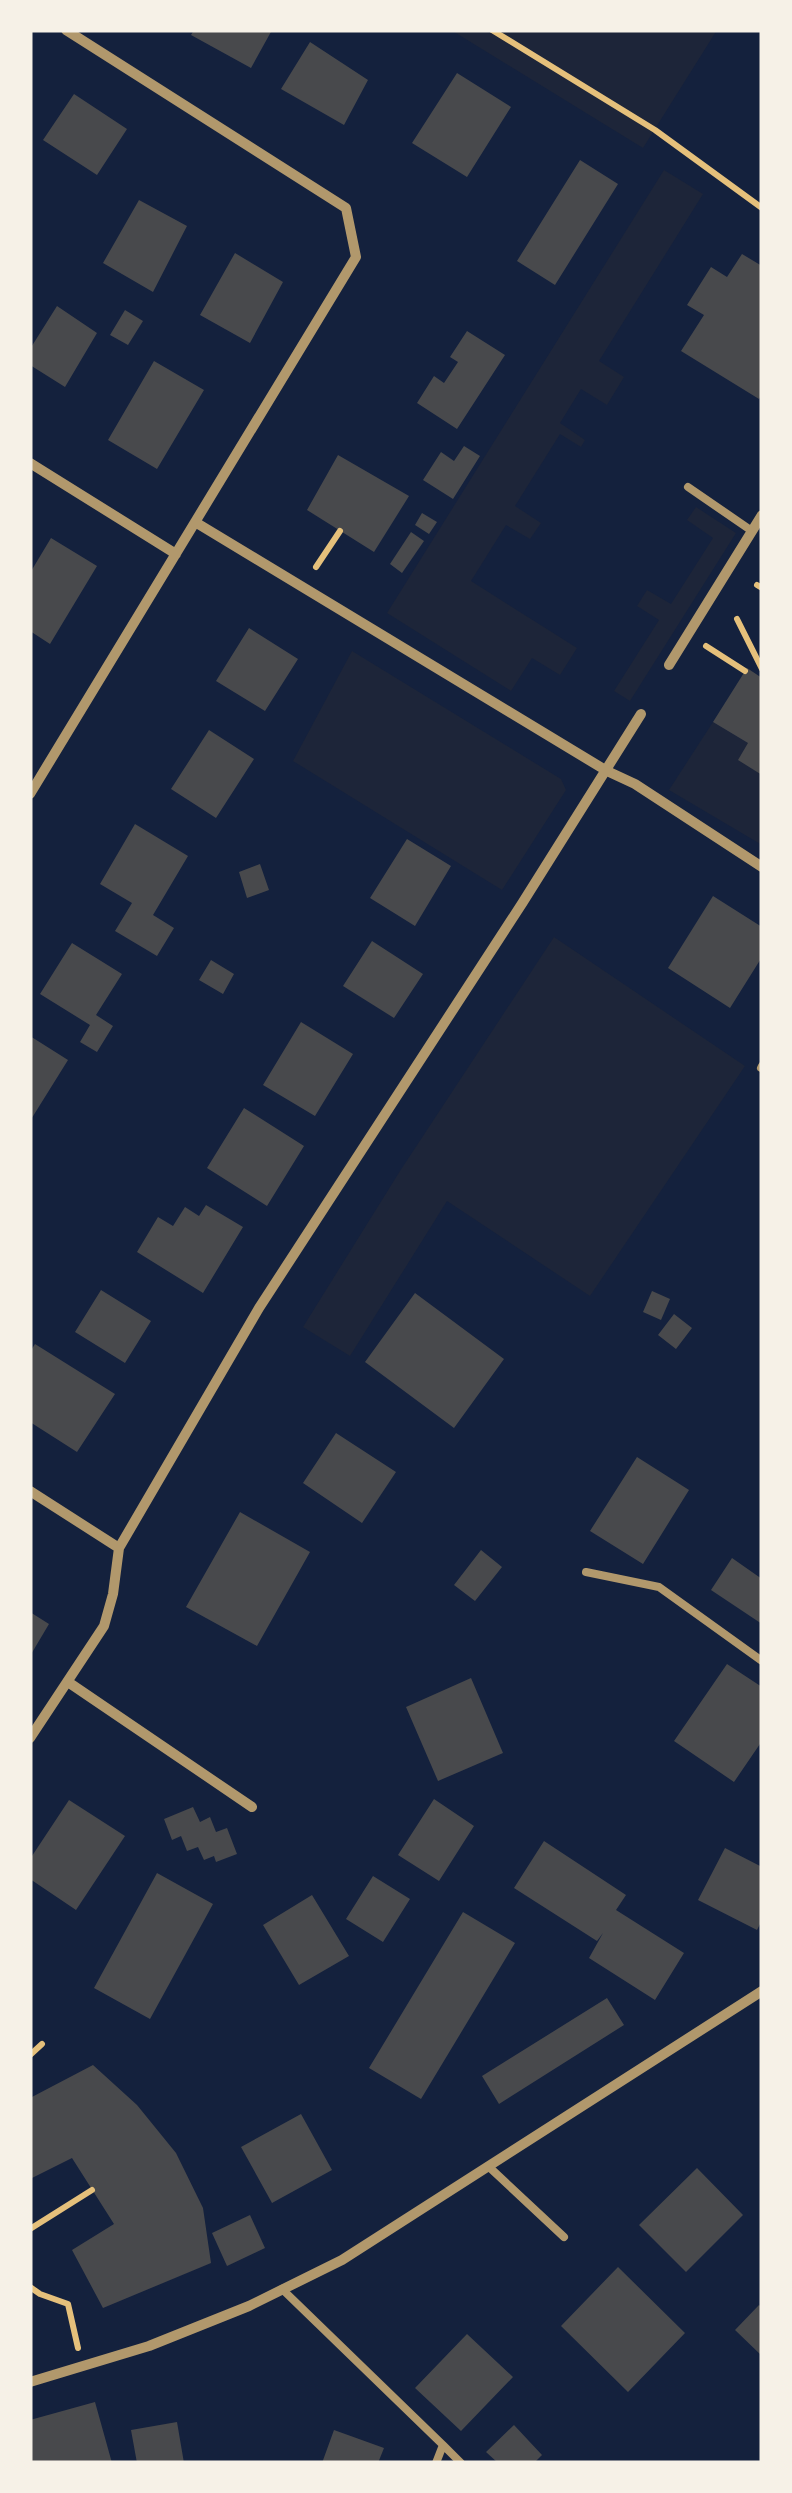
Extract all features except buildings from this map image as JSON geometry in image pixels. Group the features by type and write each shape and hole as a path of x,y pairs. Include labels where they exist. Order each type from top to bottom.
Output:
{"street":[{"path":"30,794 356,257 346,208 66,30"},
{"path":"30,463 176,554"},
{"path":"669,665 762,516"},
{"path":"195,522 607,771 635,784 762,867"},
{"path":"30,1738 104,1626 119,1548 260,1308 641,714"},
{"path":"30,1491 119,1548"},
{"path":"68,1682 252,1807"},
{"path":"30,2382 150,2346 342,2260 762,1991"}],"lane":[{"path":"688,487 752,530"},
{"path":"586,1572 659,1586 762,1661"},
{"path":"488,2166 564,2237"},
{"path":"282,2290 461,2463"},
{"path":"436,2463 442,2445"}],"path":[{"path":"492,30 655,130 762,208"},
{"path":"303,588 340,530"},
{"path":"737,619 762,669"},
{"path":"716,653 744,671"},
{"path":"30,2055 42,2044"},
{"path":"30,2230 92,2190"},
{"path":"30,2286 68,2304 78,2349"},
{"path":"64,2354 94,2343"}],"shaded area":[{"path":"451,30 717,30 643,148"},
{"path":"664,170 703,194 599,361 624,377 607,405 581,389 560,423 585,440 581,447 560,434 515,506 541,523 530,539 506,525 471,581 577,648 560,675 532,658 511,691 387,613"},
{"path":"696,507 736,533 630,701 614,691 659,620 637,606 647,590 671,604 713,538 687,520"},
{"path":"352,651 561,779 566,790 502,890 293,761"},
{"path":"713,722 748,743 762,775 762,845 669,790"},
{"path":"554,937 745,1066 590,1296 447,1201 350,1356 303,1327"}]}
